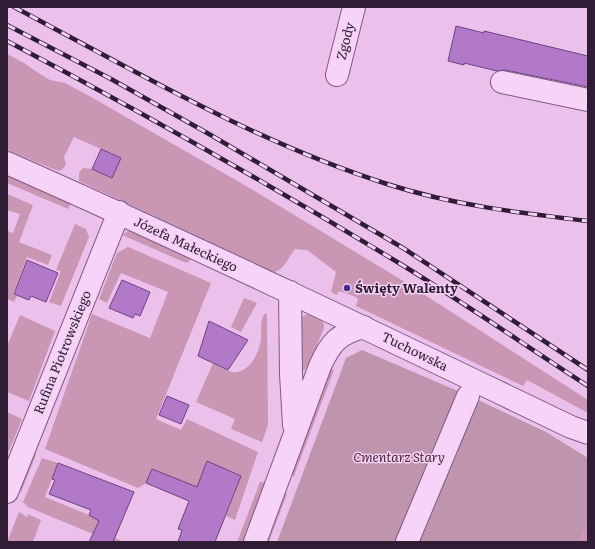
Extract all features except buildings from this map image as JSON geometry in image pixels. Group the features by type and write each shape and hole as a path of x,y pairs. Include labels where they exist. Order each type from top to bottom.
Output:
{"street":[{"name":"Zgody","path":"337,75 354,7"},
{"path":"502,82 588,100"},
{"name":"Józefa Małeckiego","path":"7,163 119,212 290,292 318,307 364,327"},
{"name":"Rufina Piotrowskiego","path":"7,492 119,212"},
{"path":"290,292 291,374 294,434"},
{"path":"254,542 326,353 334,341 349,331 364,327"},
{"name":"Tuchowska","path":"364,327 571,427 588,433"},
{"path":"407,542 468,396"}],"shaded area":[{"path":"7,54 50,80 65,83 93,98 258,193 400,279 588,400 588,413 527,380 523,386 356,306 358,299 354,296 339,291 337,295 331,292 336,272 307,250 295,249 284,266 278,271 274,272 79,181 79,173 83,168 92,169 112,178 121,158 74,137 64,157 66,164 62,170 58,171 7,150"},
{"path":"7,175 71,203 68,209 7,183"},
{"path":"7,194 33,205 19,242 52,255 48,265 27,257 13,294 17,296 14,302 7,299 7,231 13,233 20,214 7,210"},
{"path":"75,224 86,229 89,237 61,306 49,302 61,271 56,270"},
{"path":"128,231 133,231 191,257 189,262 186,263 122,235"},
{"path":"128,247 211,283 156,419 181,430 187,419 258,452 235,520 226,516 241,476 207,462 192,502 179,480 152,469 146,483 138,488 45,449 92,314 150,338 168,292 121,273 107,303 99,299 117,253"},
{"path":"244,298 257,303 241,332 231,327"},
{"path":"265,313 267,315 268,425 262,442 231,429 235,419 196,402 213,363 226,370 239,372 244,370 252,362 260,345 261,322"},
{"path":"310,314 322,320 324,328 308,367 304,370 301,369 301,318"},
{"path":"20,315 55,331 29,401 7,392 7,346"},
{"path":"330,369 334,370 294,476 290,474"},
{"path":"7,412 22,419 9,451 7,451"},
{"path":"30,453 36,455 21,492 15,490"},
{"path":"42,458 58,463 45,497 106,522 105,525 118,530 115,538 124,542 112,542 94,532 93,534 28,507 23,502"},
{"path":"260,482 265,484 243,542 237,542"},
{"path":"283,491 287,494 269,542 264,542"},
{"path":"19,512 27,517 28,514 41,520 33,542 7,542"},
{"path":"588,524 588,542 579,542"}],"green space":[{"name":"Cmentarz Stary","path":"362,350 472,397 546,432 588,458 588,524 579,542 277,542 346,358"}],"railway":[{"path":"14,7 196,104 290,148 338,167 387,184 436,198 512,211 588,221"},
{"path":"7,25 111,79 209,134 403,248 588,370"},
{"path":"7,41 154,120 346,231 443,291 588,386"}],"place":[{"name":"Święty Walenty","path":"347,288"}]}
